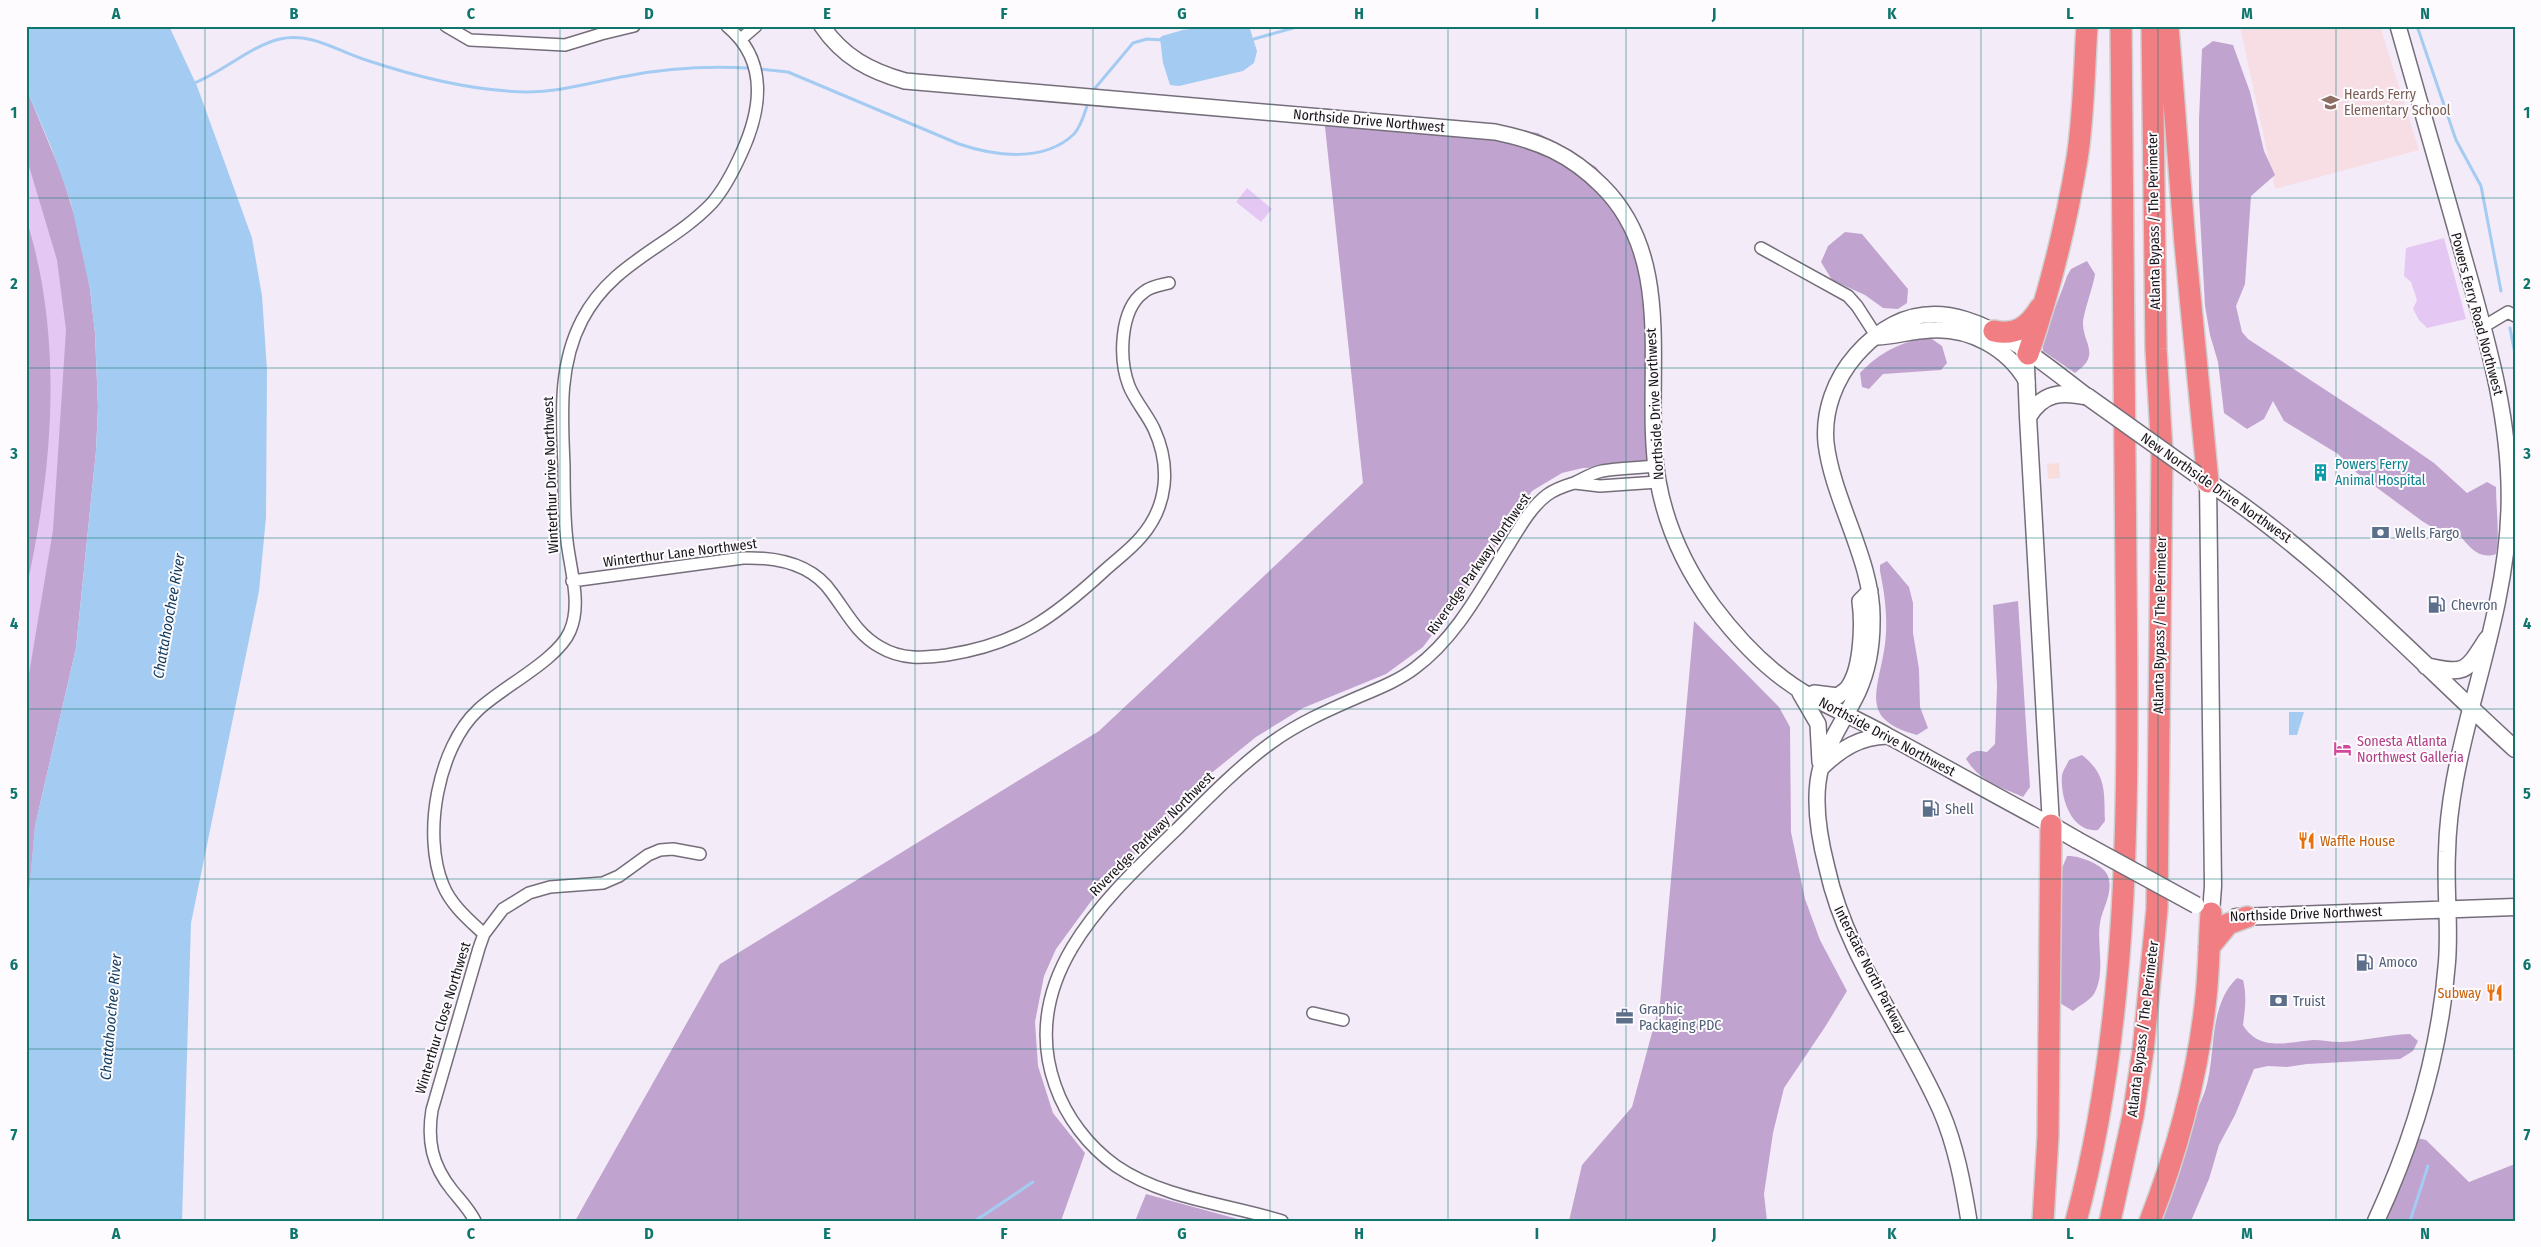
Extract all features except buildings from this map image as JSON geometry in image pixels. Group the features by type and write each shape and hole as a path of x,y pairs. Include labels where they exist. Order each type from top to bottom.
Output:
{"highway":[{"path":"2028,354 2048,295 2077,158 2087,26"},
{"path":"2076,1221 2097,1127 2111,1039 2124,899 2127,731 2121,26"},
{"name":"Atlanta Bypass / The Perimeter","path":"2110,1221 2133,1116 2143,1051 2157,910 2162,452 2155,340 2152,26"},
{"path":"2168,26 2202,478"},
{"path":"1994,331 2010,332 2022,328 2036,315 2048,295"},
{"path":"2042,1221 2048,1136 2051,826"},
{"path":"2150,1221 2168,1175 2193,1079 2206,998 2209,946 2203,909"},
{"path":"2209,946 2228,924 2247,917"}],"main road":[{"path":"2028,354 2028,417 2051,826"},
{"path":"2028,417 2041,401 2054,394 2074,393 2088,397"},
{"name":"New Northside Drive Northwest","path":"2088,397 2300,548 2515,750"},
{"path":"2202,478 2213,886 2203,909"},
{"path":"2426,666 2450,671 2465,669 2488,639"},
{"name":"Powers Ferry Road Northwest","path":"2376,1221 2398,1173 2432,1060 2444,992 2448,909 2447,853 2451,807 2456,773 2471,709"},
{"name":"Northside Drive Northwest","path":"2051,826 2203,909 2230,918 2515,908"}],"street":[{"path":"446,26 462,38 470,40 565,46 600,34 634,26"},
{"name":"Winterthur Drive Northwest","path":"484,934 450,899 438,871 434,834 442,773 455,740 474,713 492,697 555,652 564,642 574,618 566,532 562,398 570,352 583,319 603,289 636,259 686,226 713,202 732,175 748,141 757,108 759,86 754,62 741,39 727,26"},
{"path":"741,39 756,26"},
{"name":"Northside Drive Northwest","path":"822,26 838,46 864,66 905,81 1495,132 1528,139 1560,152 1588,171 1611,195 1630,222 1644,256 1651,307 1658,482 1673,534 1705,593 1749,647 1784,680 2051,826"},
{"name":"Powers Ferry Road Northwest","path":"2398,26 2483,327 2503,412 2509,485 2504,567 2471,709"},
{"path":"1761,248 1848,296 1858,306 1877,337 1933,330 1962,333 1980,339 2005,354 2018,366 2027,382"},
{"name":"Winterthur Lane Northwest","path":"572,581 743,558 767,557 794,564 816,577 831,591 848,619 862,634 880,647 900,656 924,658 961,652 999,643 1030,630 1066,606 1141,538 1159,507 1165,480 1163,452 1154,429 1129,387 1122,351 1125,327 1137,299 1149,289 1169,283"},
{"name":"New Northside Drive Northwest","path":"1847,714 1859,690 1869,654 1872,625 1870,591 1828,458 1826,423 1832,396 1843,372 1859,352 1888,327 1900,321 1942,314 1964,318 1994,331 2088,397"},
{"name":"Riveredge Parkway Northwest","path":"1282,1221 1156,1186 1116,1166 1088,1141 1066,1110 1048,1061 1046,1025 1052,992 1064,961 1084,928 1112,894 1240,767 1297,726 1320,713 1395,681 1430,656 1458,624 1534,508 1545,496 1599,472 1656,466"},
{"path":"1573,483 1600,486 1658,482"},
{"path":"1796,687 1824,696 1838,696 1850,686 1859,658 1862,615 1860,601 1870,591"},
{"path":"1796,687 1818,724 1821,770"},
{"name":"Interstate North Parkway","path":"1847,714 1830,744 1821,770 1818,792 1820,834 1836,904 1848,932 1942,1112 1953,1144 1969,1221"},
{"path":"1821,770 1856,741 1863,738 1888,736"},
{"name":"Winterthur Close Northwest","path":"475,1221 438,1169 431,1151 429,1132 432,1110 484,934 503,909 529,893 550,887 603,883 660,850 673,849 700,854"},
{"path":"1313,1013 1343,1020"}],"shaded area":[{"name":"Heards Ferry Elementary School","path":"2240,26 2380,26 2419,150 2275,189"},
{"path":"2213,41 2233,45 2250,92 2264,151 2275,175 2251,196 2245,284 2236,306 2242,332 2248,339 2434,463 2467,493 2487,482 2496,487 2498,529 2496,554 2479,554 2459,534 2438,531 2422,521 2357,473 2338,454 2284,421 2273,401 2264,419 2247,429 2224,413 2218,362 2210,335 2205,306 2199,198 2199,119 2202,49"},
{"path":"26,88 79,231 90,289 26,929"},
{"path":"26,88 62,175 79,231 90,289 95,333 98,407 96,451 76,648 35,826 26,929 26,692 53,530 66,330 57,260 26,156"},
{"path":"1323,108 1538,133 1596,167 1632,213 1650,278 1652,465 1583,468 1562,473 1532,491 1507,526 1486,563 1423,647 1386,674 1303,708 1256,737 1209,775 1092,900 1056,949 1044,976 1035,1022 1038,1066 1053,1113 1085,1153 1061,1221 575,1221 720,964 1099,731 1363,483"},
{"path":"1247,188 1272,209 1261,222 1236,202"},
{"path":"26,218 38,263 46,310 50,357 50,404 43,498 26,590"},
{"path":"1845,232 1862,234 1908,289 1907,303 1898,309 1883,308 1865,295 1832,280 1821,262 1828,246"},
{"path":"2444,238 2466,319 2427,328 2419,320 2413,309 2417,300 2411,282 2404,276 2406,248"},
{"path":"2087,261 2095,274 2083,324 2089,355 2083,366 2075,373 2043,351 2043,345 2067,276 2071,269"},
{"path":"1929,337 1942,346 1947,363 1941,370 1883,374 1869,389 1862,387 1860,373 1875,359 1900,345"},
{"path":"2059,463 2060,478 2048,479 2047,464"},
{"path":"1887,561 1909,587 1913,603 1913,633 1919,669 1920,707 1928,728 1917,735 1898,728 1886,720 1879,711 1876,701 1886,625 1886,607 1880,565"},
{"path":"2018,601 2030,787 2023,797 1984,778 1966,759 1975,751 1987,752 1995,744 1997,686 1993,605"},
{"path":"1694,621 1779,707 1790,727 1791,832 1805,899 1820,940 1847,991 1784,1088 1773,1133 1764,1194 1767,1221 1569,1221 1582,1165 1632,1107 1660,1003"},
{"path":"2082,755 2096,770 2104,792 2105,821 2098,830 2081,826 2074,820 2065,803 2062,784 2064,769 2069,760"},
{"path":"2067,856 2083,859 2100,867 2107,874 2110,885 2101,918 2099,937 2100,976 2098,985 2094,994 2073,1011 2060,1003 2057,993 2058,878"},
{"path":"2237,978 2243,980 2245,991 2243,1025 2257,1039 2275,1043 2313,1040 2340,1042 2410,1034 2418,1041 2413,1051 2400,1059 2307,1064 2287,1067 2268,1066 2254,1069 2235,1115 2219,1145 2209,1179 2191,1221 2157,1221 2205,1091 2209,1077 2214,1032 2221,1003"},
{"path":"2417,1138 2426,1140 2469,1182 2515,1164 2515,1221 2383,1221"},
{"path":"1146,1194 1245,1221 1135,1221"}],"water":[{"name":"Chattahoochee River","path":"26,26 169,26 197,86 252,238 262,296 267,370 266,517 259,591 191,923 182,1221 26,1221 26,929 35,826 76,648 96,451 98,407 95,333 90,289 71,203 51,147 26,88"},
{"path":"1213,26 1249,26 1257,51 1254,63 1243,71 1179,86 1170,85 1163,63 1160,38 1183,30"},
{"path":"2289,712 2304,712 2297,735 2289,735"}],"waterway":[{"path":"1254,39 1300,26"},
{"path":"2417,26 2456,140 2481,186 2501,291"},
{"path":"192,84 258,47 269,42 291,38 313,40 366,60 445,82 506,91 539,92 672,69 748,68"},
{"path":"1091,93 1133,43 1147,39 1163,40"},
{"path":"759,69 788,72 959,144 1003,154 1034,153 1062,143 1074,134 1087,106"},
{"path":"2510,328 2515,354"},
{"path":"2410,1221 2428,1166"},
{"path":"975,1221 1033,1182"}],"place":[{"name":"Heards Ferry Elementary School","path":"2330,102"},
{"name":"Powers Ferry Animal Hospital","path":"2321,472"},
{"name":"Wells Fargo","path":"2381,533"},
{"name":"Chevron","path":"2437,605"},
{"name":"Sonesta Atlanta Northwest Galleria","path":"2343,749"},
{"name":"Shell","path":"1931,809"},
{"name":"Waffle House","path":"2306,841"},
{"name":"Amoco","path":"2365,962"},
{"name":"Subway","path":"2495,993"},
{"name":"Truist","path":"2279,1001"},
{"name":"Graphic Packaging PDC","path":"1625,1017"}]}
